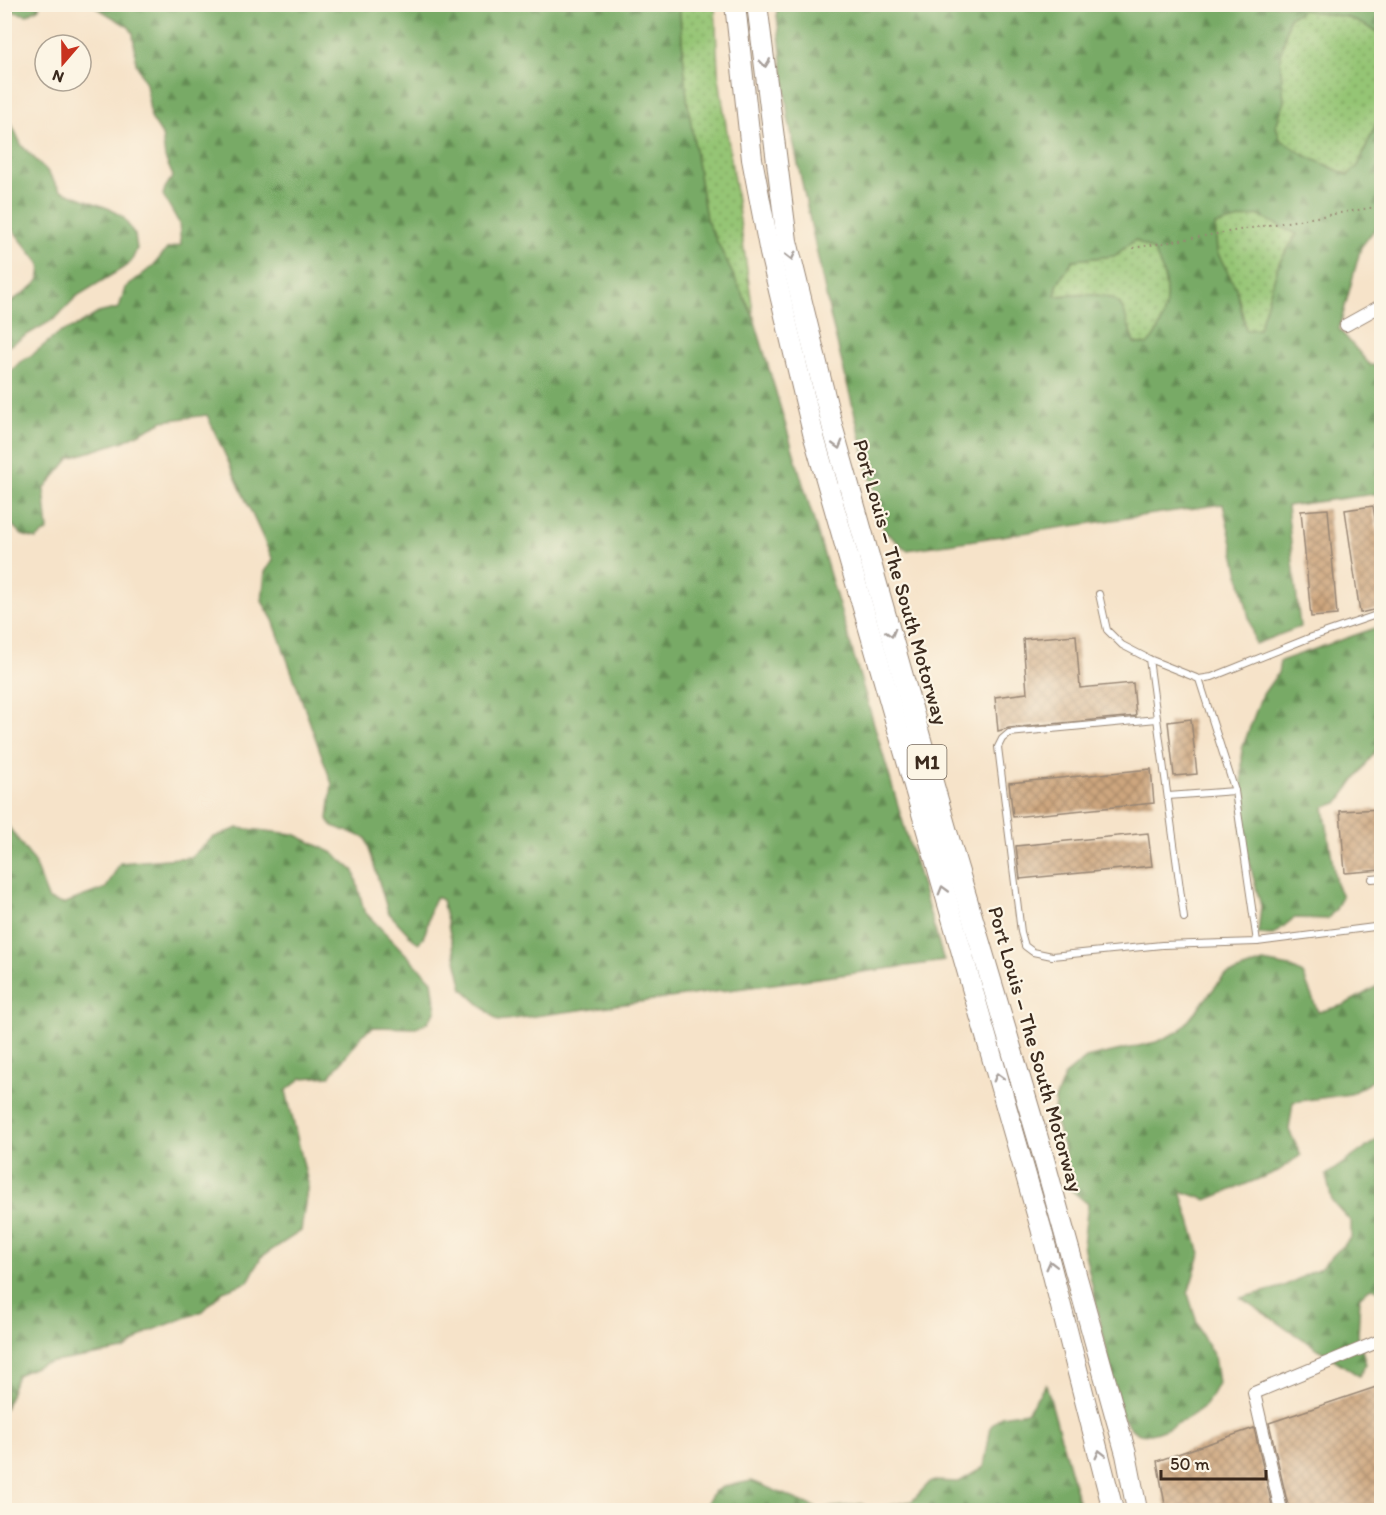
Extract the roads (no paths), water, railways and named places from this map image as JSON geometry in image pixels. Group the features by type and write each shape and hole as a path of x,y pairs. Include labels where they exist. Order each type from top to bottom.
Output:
{"highway":[{"name":"M1","path":"735,4 752,159 770,253 814,437 1041,1228 1113,1510"},
{"name":"Port Louis – The South Motorway","path":"757,4 787,241 833,429 947,832 1049,1175 1123,1443 1137,1510"}],"street":[{"path":"1346,325 1382,305"},
{"path":"1281,1510 1254,1393 1382,1340"}],"lane":[{"path":"1099,594 1107,630 1122,645 1149,659 1199,679 1212,677 1309,638 1382,614"},
{"path":"1149,659 1184,918"},
{"path":"1199,679 1235,791 1257,942"},
{"path":"1157,719 1009,734 1002,739 998,747 1021,932 1025,946 1033,952 1052,956 1162,945 1257,942 1382,926"},
{"path":"1168,796 1235,791"},
{"path":"1372,879 1382,878"}]}
